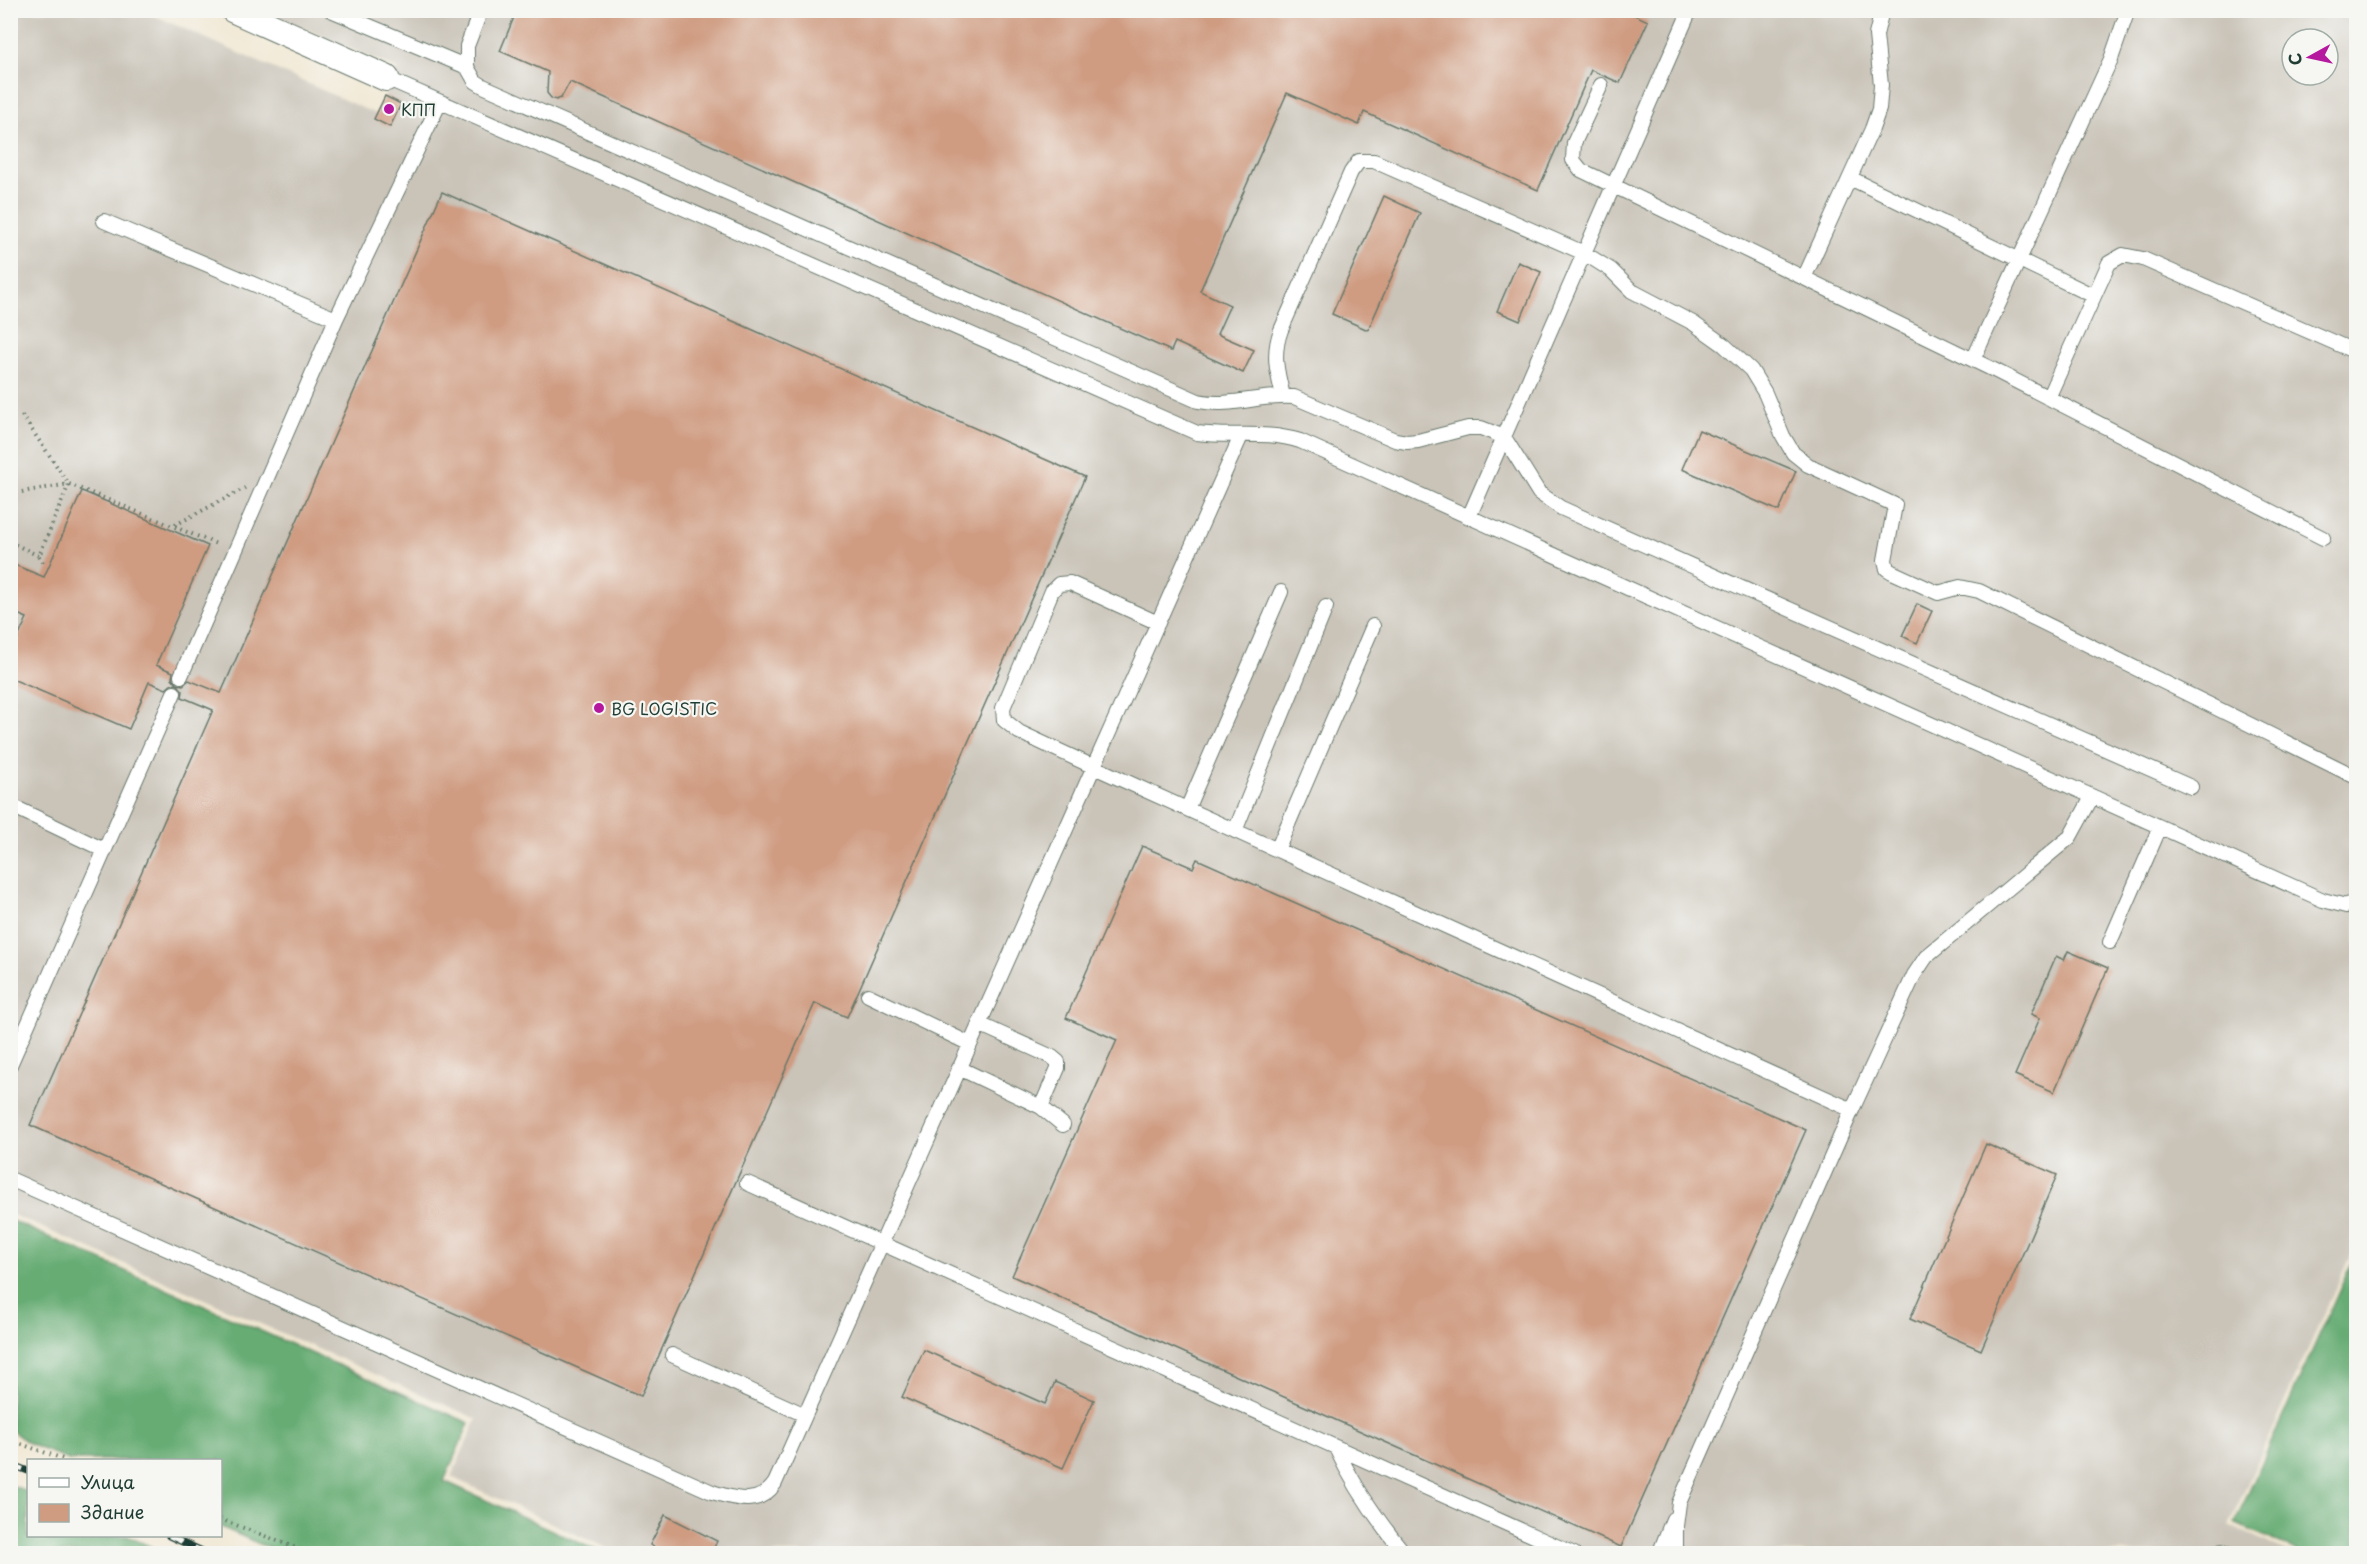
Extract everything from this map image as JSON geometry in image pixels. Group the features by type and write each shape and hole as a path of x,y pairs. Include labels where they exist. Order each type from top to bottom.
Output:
{"street":[{"path":"234,10 386,78"}],"lane":[{"path":"331,10 467,68"},
{"path":"481,10 467,46 467,68 475,81 483,86 1198,401 1228,404 1283,396 1305,399 1395,440 1407,442 1475,427 1504,437 1539,493 1561,508 2191,787"},
{"path":"1469,517 1690,10"},
{"path":"1804,278 1879,109 1881,85 1876,36 1882,10"},
{"path":"1973,360 2111,59 2128,10"},
{"path":"386,78 1197,433 1219,436 1281,435 1300,441 2335,905 2346,906 2356,901"},
{"path":"1601,85 1574,143 1573,160 1581,170 1973,360 2323,538"},
{"path":"181,676 336,319 440,102"},
{"path":"1283,396 1275,360 1275,344 1351,172 1359,161 1374,161 1584,253 1611,270 1632,291 1693,323 1724,345 1751,370 1765,393 1792,453 1808,465 1895,505 1885,560 1887,568 1892,572 1938,593 1960,587 1979,591 2356,777"},
{"path":"1850,178 2094,296"},
{"path":"104,221 336,319"},
{"path":"2048,398 2109,263 2123,255 2143,259 2356,352"},
{"path":"10,1179 712,1492 731,1498 762,1497 769,1492 805,1415 1241,436"},
{"path":"1158,622 1070,584 1059,584 1052,591 1002,715 1008,725 1094,767 1852,1110"},
{"path":"1187,809 1281,591"},
{"path":"1235,831 1326,607"},
{"path":"1277,850 1373,626"},
{"path":"10,1065 174,693"},
{"path":"1659,1554 1679,1503 1852,1110 1914,975 1926,957 2070,837 2092,797"},
{"path":"10,805 104,850"},
{"path":"2110,942 2160,827"},
{"path":"868,995 970,1044"},
{"path":"979,1024 1052,1057 1058,1062 1058,1068 1041,1107"},
{"path":"959,1068 1041,1107 1063,1125"},
{"path":"747,1183 1565,1552"},
{"path":"672,1355 805,1415"},
{"path":"1336,1448 1355,1486 1405,1554"},
{"path":"1676,1554 1679,1503"},
{"path":"2221,1554 2222,1551 2227,1554"}],"path":[{"path":"21,414 69,484"},
{"path":"174,525 254,483"},
{"path":"39,556 69,484"},
{"path":"10,494 69,484 174,525 220,546"},
{"path":"10,542 39,556 45,566"},
{"path":"10,1440 61,1459"},
{"path":"222,1520 312,1554"}],"shaded area":[{"path":"20,11 144,11 376,114 397,69 264,11 2356,11 2356,1243 2229,1525 2290,1553 615,1553 451,1477 477,1419 11,1214 10,32"}],"green space":[{"path":"10,1220 469,1423 444,1481 602,1553 280,1553 222,1527 222,1459 66,1459 28,1443 11,1430"},
{"path":"2356,1253 2356,1553 2301,1553 2235,1523"},
{"path":"11,1485 27,1492 27,1537 129,1537 165,1553 11,1553"}],"building":[{"path":"517,10 1624,10 1648,21 1620,83 1591,70 1538,190 1364,112 1359,125 1287,93 1200,291 1230,305 1217,334 1254,350 1243,373 1175,342 1171,351 570,82 561,98 556,100 551,98 547,93 548,72 500,51"},
{"name":"КПП","path":"385,96 401,104 390,127 374,119"},
{"name":"BG LOGISTIC","path":"442,192 1085,477 847,1017 815,1003 641,1396 30,1125 213,710 182,697 183,691 178,685 172,684 166,689 149,682 129,729 10,678 10,655 27,618 10,611 10,563 44,577 82,491 208,546 156,665 173,672 172,678 177,684 183,685 189,680 221,693"},
{"path":"1384,196 1420,213 1368,330 1332,314"},
{"path":"1518,262 1541,272 1520,321 1497,311"},
{"path":"1699,430 1796,471 1779,511 1682,469"},
{"path":"1917,604 1932,611 1917,643 1902,636"},
{"path":"1142,846 1193,868 1197,859 1806,1130 1621,1547 1012,1276 1117,1040 1066,1018"},
{"path":"2068,951 2108,968 2054,1092 2015,1075 2040,1018 2031,1014 2056,956 2064,960"},
{"path":"1986,1144 2057,1175 1981,1350 1910,1319"},
{"path":"924,1350 1045,1404 1055,1382 1094,1400 1063,1468 902,1397"},
{"path":"665,1515 717,1541 711,1554 666,1554 650,1545"}],"railway":[{"path":"10,1464 27,1471"},
{"path":"171,1537 209,1554"}],"place":[{"name":"КПП","path":"389,109"},
{"name":"BG LOGISTIC","path":"599,708"}]}
